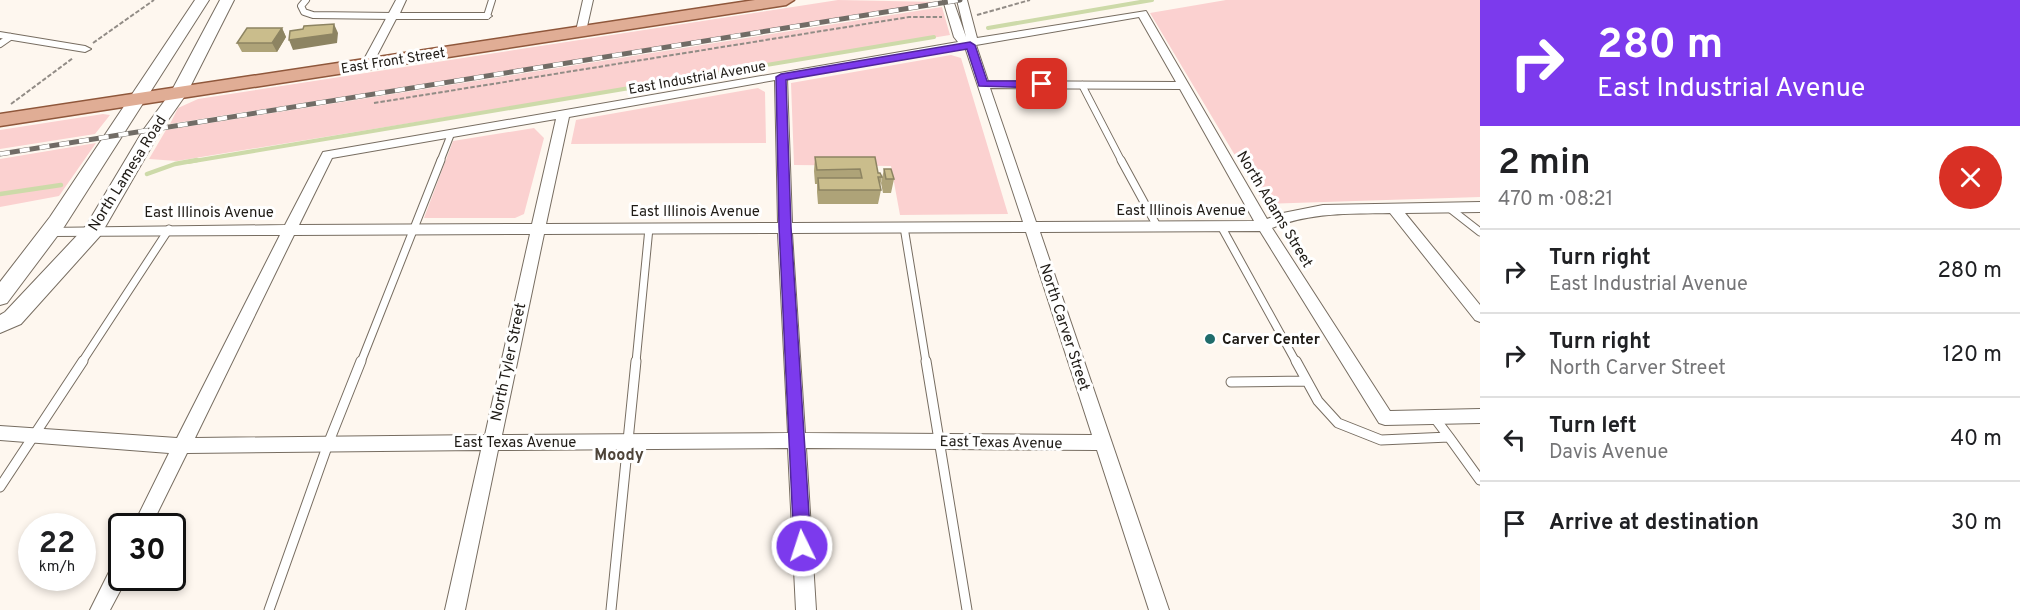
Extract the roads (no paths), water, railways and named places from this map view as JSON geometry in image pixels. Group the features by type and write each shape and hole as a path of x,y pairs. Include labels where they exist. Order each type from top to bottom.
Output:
{"main road":[{"name":"North Lamesa Road","path":"0,297 51,231 202,0"},
{"name":"North Lamesa Road","path":"0,325 13,318 93,231 153,129 179,93 227,0"},
{"name":"East Front Street","path":"0,120 776,1"}],"street":[{"path":"368,63 400,0"},
{"path":"581,31 588,0"},
{"name":"North Carver Street","path":"948,0 959,37 970,45"},
{"name":"North Carver Street","path":"962,0 972,35 970,45 1159,610"},
{"name":"East Industrial Avenue","path":"290,228 327,155 1142,14"},
{"name":"North Adams Street","path":"1142,14 1264,226 1385,418 1434,417"},
{"path":"393,16 486,16"},
{"path":"3,39 85,49"},
{"path":"781,77 785,227 806,610"},
{"path":"983,84 1184,86"},
{"name":"North Tyler Street","path":"455,610 563,115"},
{"name":"East Illinois Avenue","path":"51,231 290,228 1264,226 1283,218 1323,210 1480,207"},
{"path":"1394,209 1480,316"},
{"path":"148,513 290,228"},
{"path":"1434,417 1480,416"},
{"name":"East Texas Avenue","path":"0,433 157,446 795,440 1103,443"},
{"path":"100,610 110,591"}],"lane":[{"path":"306,0 301,6 304,12 313,15 393,16"},
{"path":"486,16 492,0"},
{"path":"1082,85 1093,111 1137,184 1157,226"},
{"path":"269,610 328,444 451,134"},
{"path":"1448,207 1480,232"},
{"path":"1221,226 1306,381 1318,401 1338,423 1381,440 1449,437"},
{"path":"904,227 967,610"},
{"path":"611,610 649,228"},
{"path":"0,487 169,229"},
{"path":"1231,382 1306,381"},
{"path":"1434,417 1480,480"}],"waterway":[{"path":"988,28 1152,0"},
{"path":"188,162 934,37"},
{"path":"147,174 175,164 197,160"},
{"path":"0,194 61,185"}],"railway":[{"path":"0,154 960,0"}],"place":[{"name":"Carver Center","path":"1210,339"}],"district":[{"name":"Moody","path":"619,454"}]}
